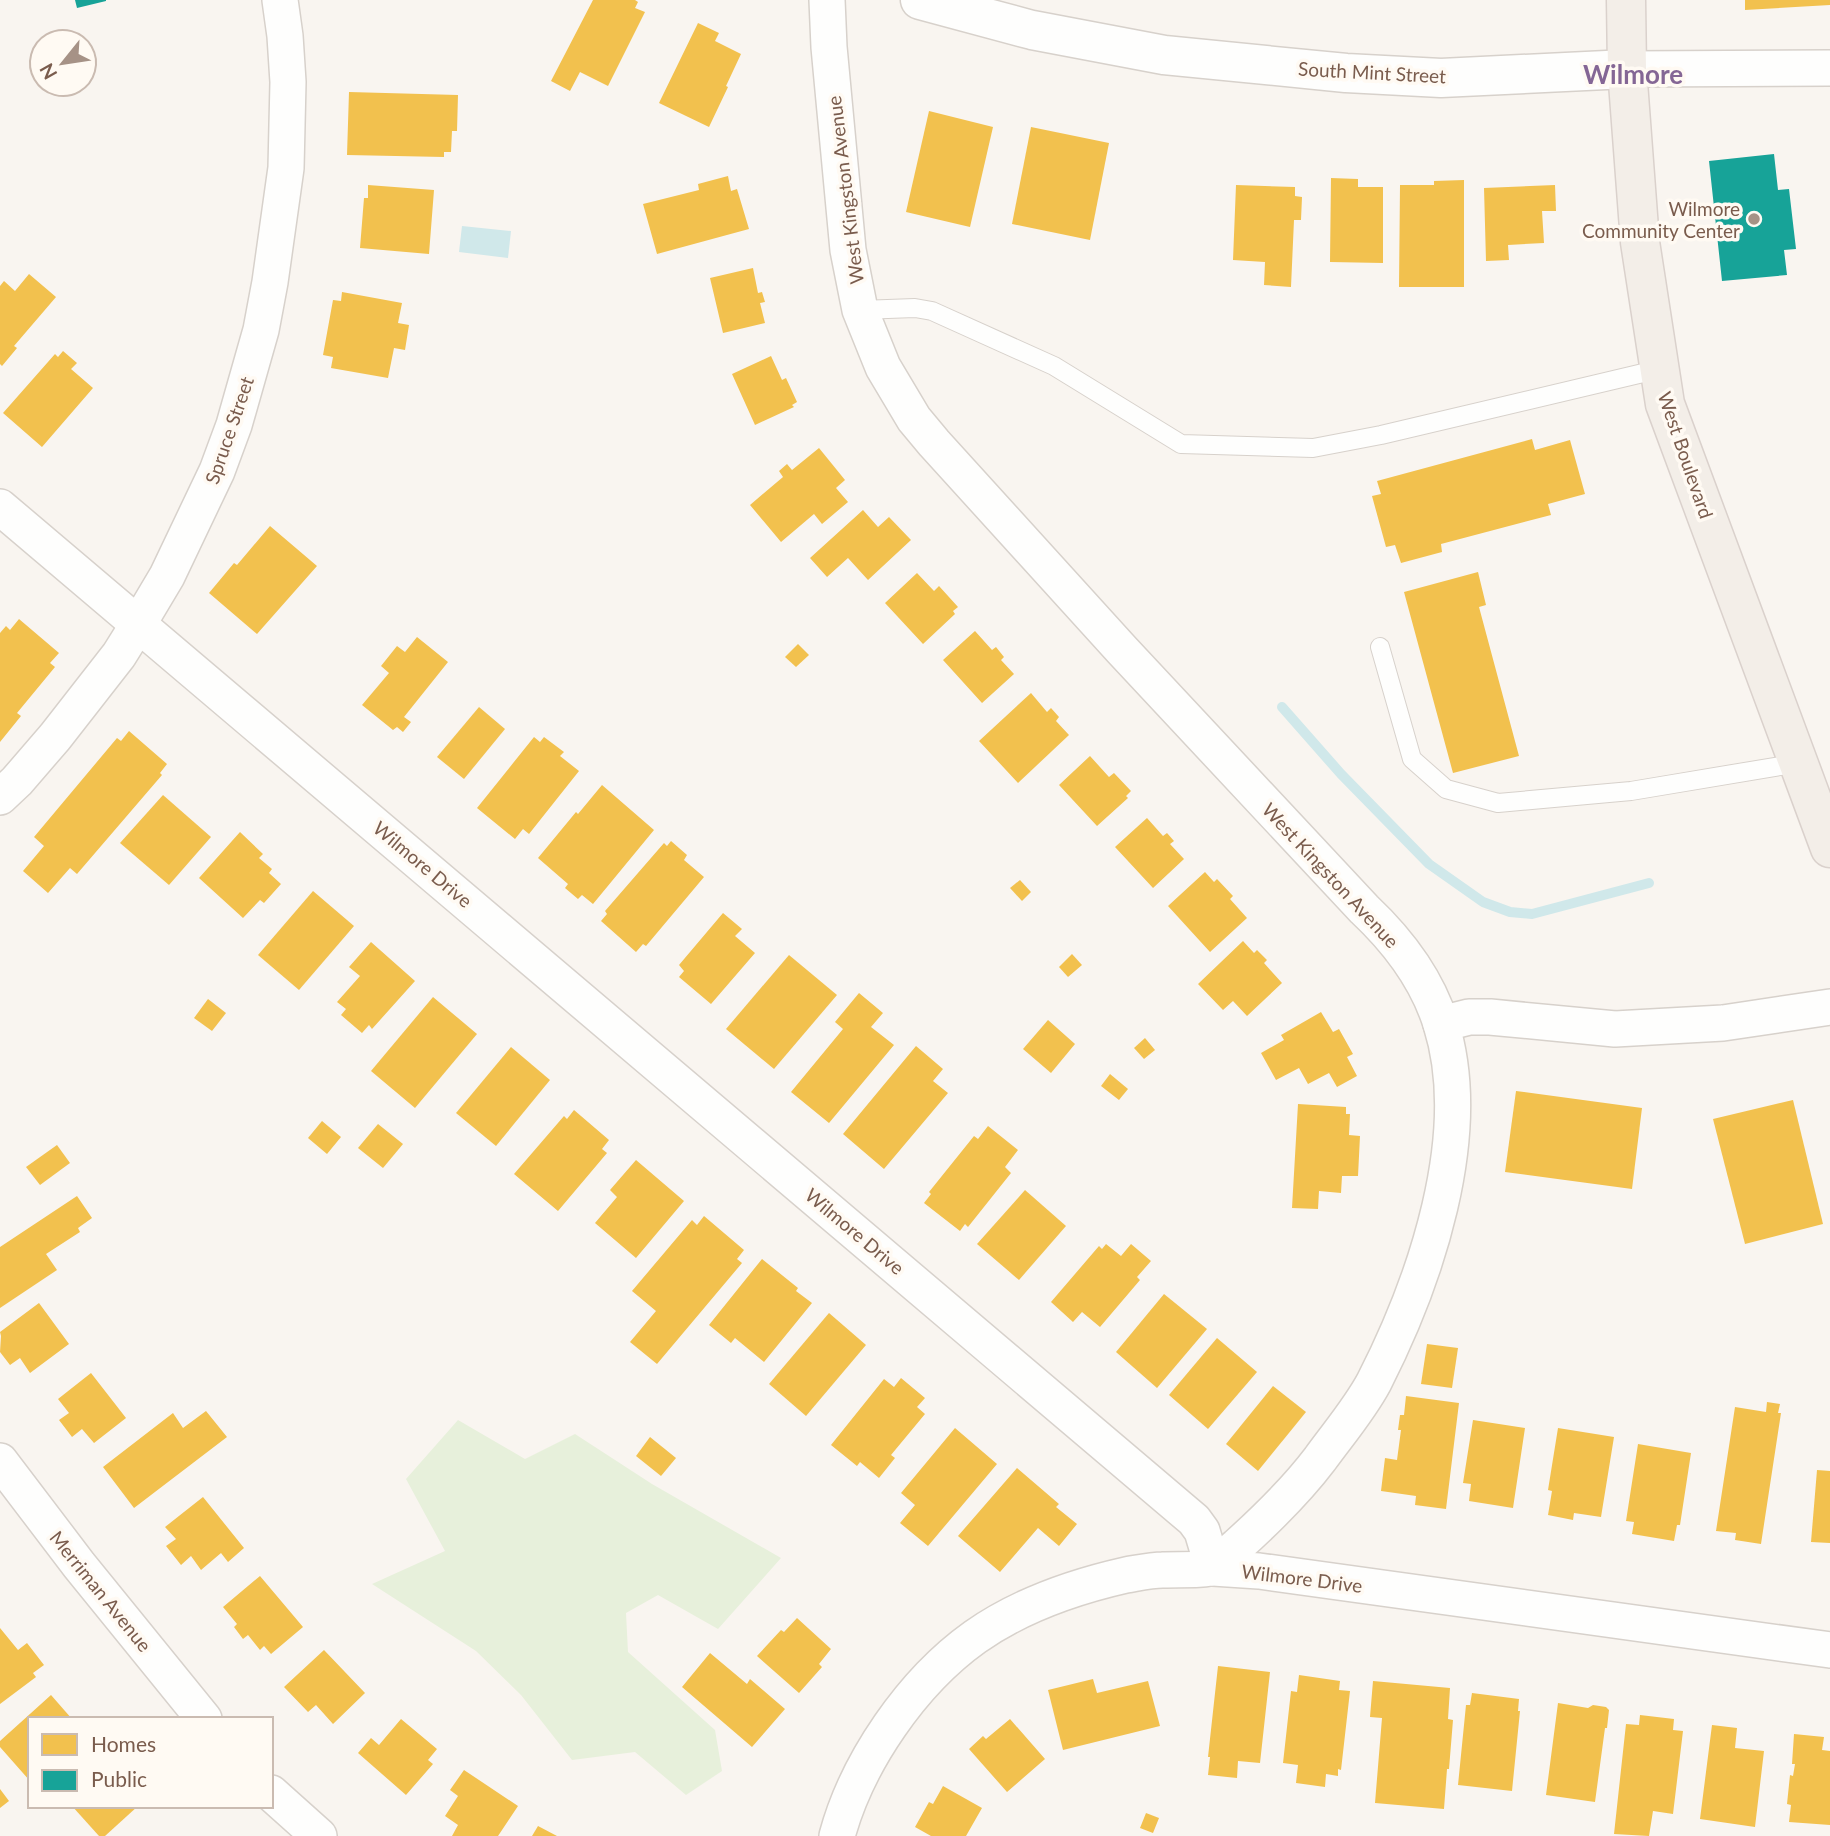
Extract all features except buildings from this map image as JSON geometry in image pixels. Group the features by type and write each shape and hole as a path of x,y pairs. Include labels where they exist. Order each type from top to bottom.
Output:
{"main road":[{"name":"West Boulevard","path":"1626,0 1627,69 1640,242 1665,404 1830,848"}],"street":[{"name":"Spruce Street","path":"0,797 55,737 119,655 139,624 167,576 217,471 234,425 261,330 271,282 286,168 288,82 280,0"},
{"name":"West Kingston Avenue","path":"827,0 847,240 860,310 883,367 914,419 1122,650 1384,928 1416,969 1441,1024 1450,1065 1452,1117 1447,1169 1435,1228 1408,1308 1373,1384 1355,1412 1304,1480 1260,1526 1213,1568"},
{"name":"South Mint Street","path":"920,0 1032,30 1164,55 1346,73 1441,78 1627,69 1830,68"},
{"name":"Wilmore Drive","path":"0,507 1194,1520 1202,1531 1213,1568 1273,1573 1830,1650"},
{"path":"1441,1024 1469,1017 1490,1017 1615,1029 1723,1023 1830,1007"},
{"name":"Merriman Avenue","path":"0,1461 79,1565 202,1717"},
{"path":"837,1836 842,1817 869,1758 904,1706 948,1658 975,1637 1003,1620 1063,1592 1127,1575 1160,1570 1213,1568"},
{"path":"273,1795 319,1836"}],"lane":[{"path":"860,310 915,308 932,311 1054,366 1181,444 1313,448 1381,435 1660,369"},
{"path":"1380,648 1412,759 1446,789 1498,803 1631,791 1798,762"}],"green space":[{"path":"458,1420 525,1459 575,1434 652,1484 781,1558 718,1629 658,1595 626,1613 628,1652 715,1730 722,1771 686,1795 635,1752 572,1760 521,1695 476,1651 372,1584 445,1551 406,1479"}],"water":[{"path":"462,226 511,231 508,258 459,252"}],"waterway":[{"path":"1282,707 1341,774 1429,864 1483,902 1510,912 1532,914 1649,883"}],"place":[{"name":"Wilmore Community Center","path":"1754,219"}],"district":[{"name":"Wilmore","path":"1633,74"}]}
